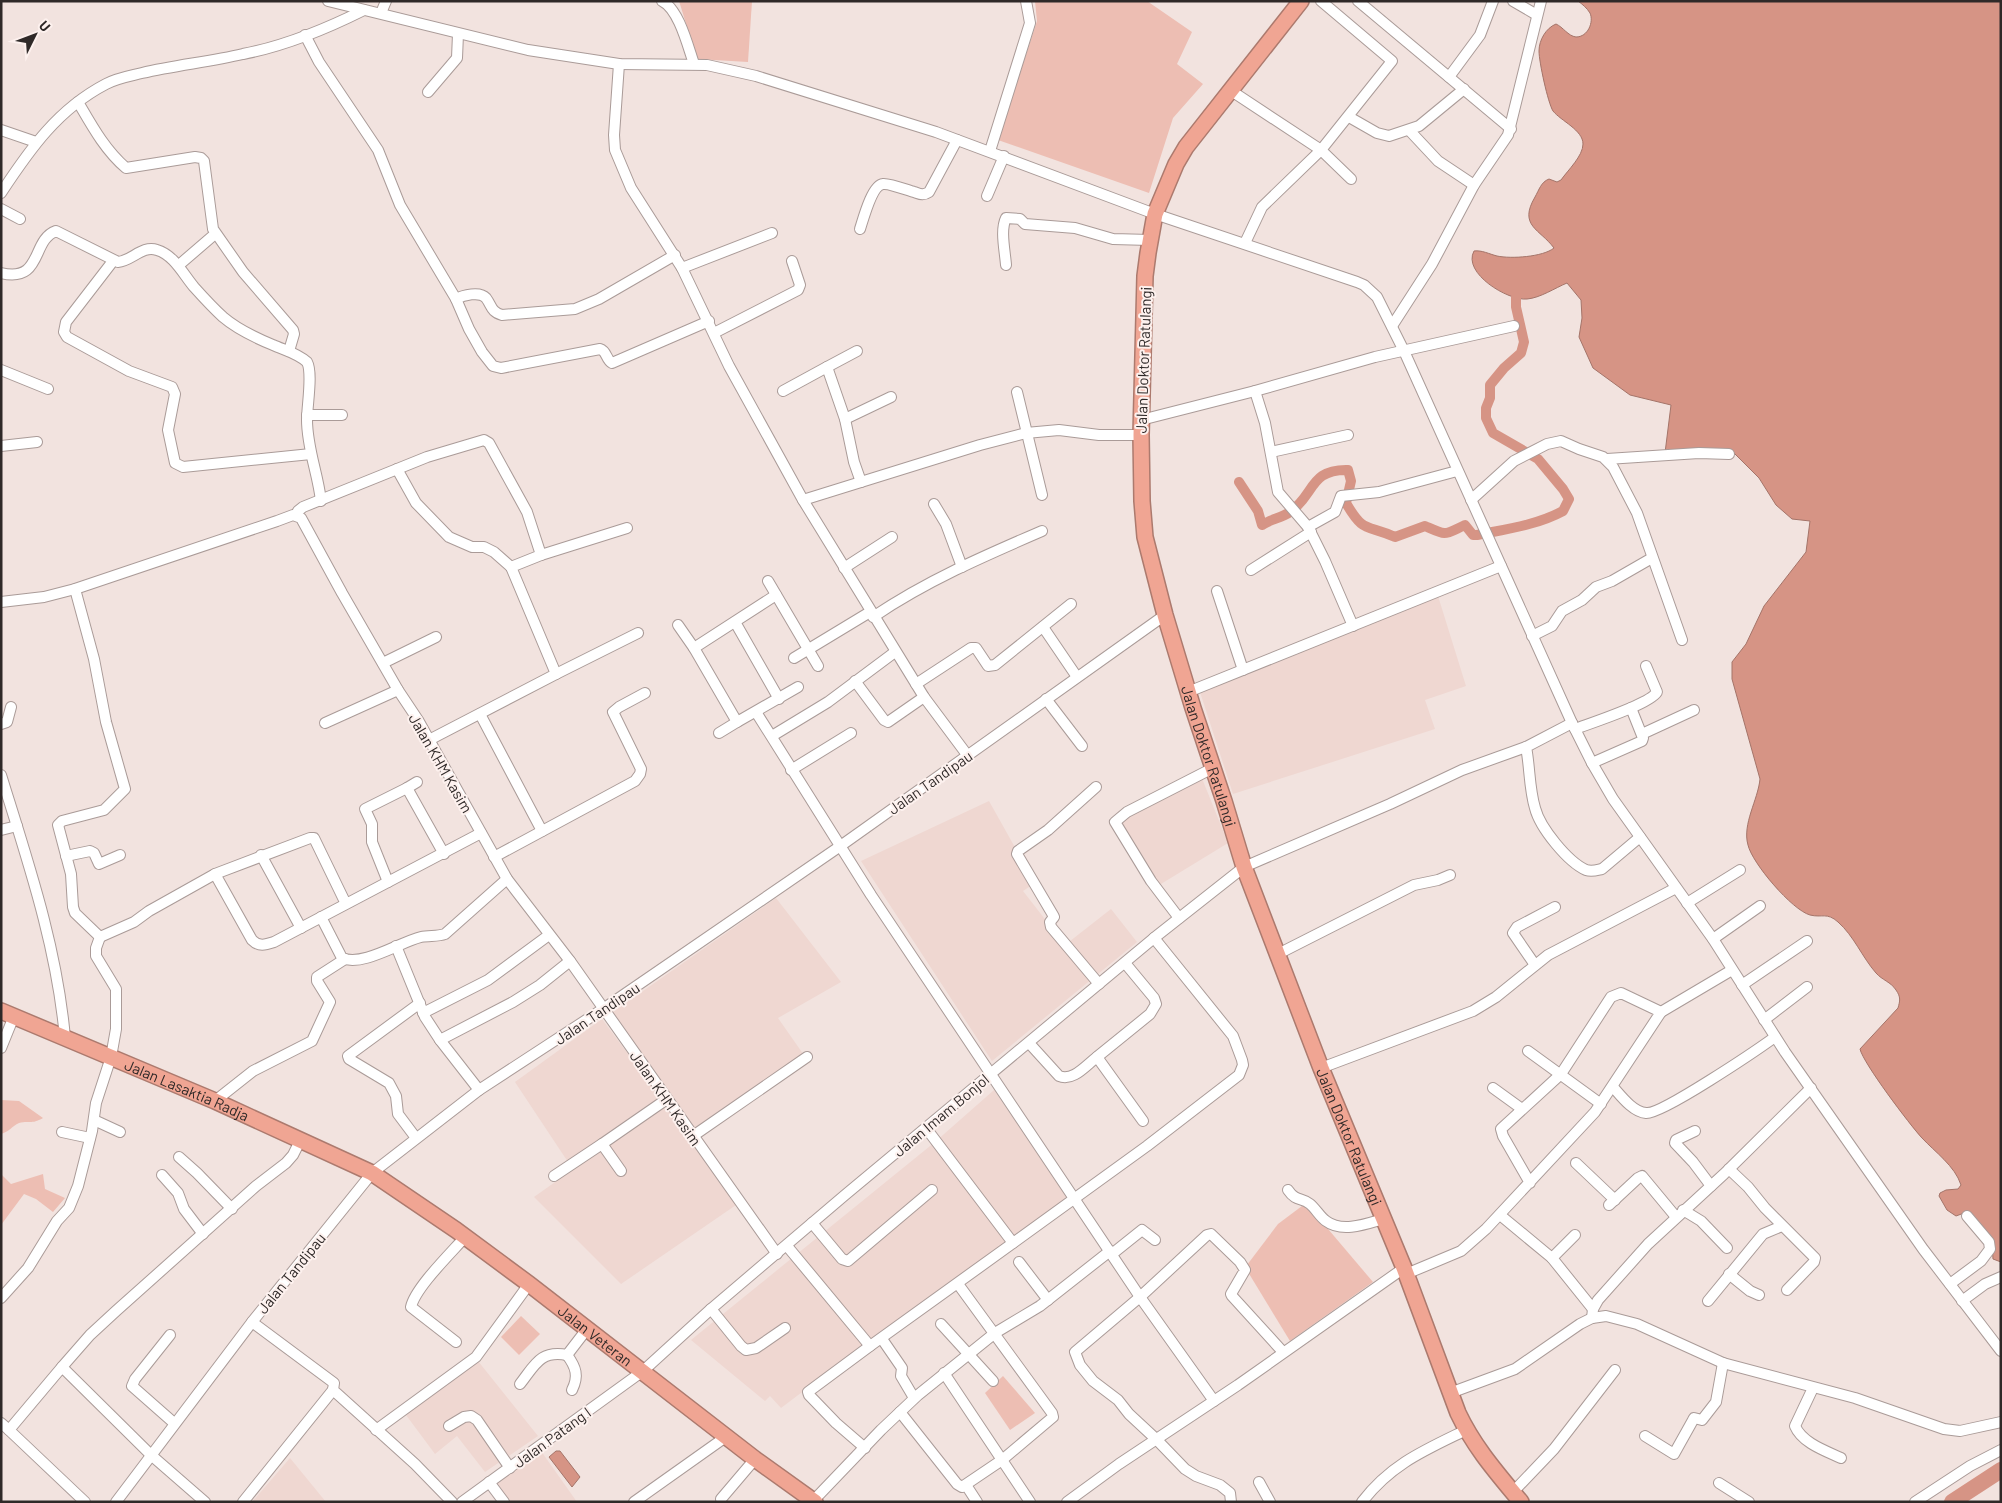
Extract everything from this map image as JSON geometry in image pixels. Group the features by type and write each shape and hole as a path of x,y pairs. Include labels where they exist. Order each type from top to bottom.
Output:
{"highway":[{"name":"Jalan Doktor Ratulangi","path":"1299,2 1186,148 1176,164 1155,214 1145,276 1141,427 1145,537 1165,615 1188,692 1244,867 1321,1068 1405,1271 1450,1393 1466,1430 1485,1459 1517,1497"},
{"name":"Jalan Lasaktia Radja","path":"8,1014 215,1101 372,1172"},
{"name":"Jalan Veteran","path":"372,1172 529,1284 755,1459 814,1501"}],"street":[{"path":"328,1 528,50 619,64 694,64 756,76 990,151 1155,214 1364,285 1377,297 1404,351 1532,636 1592,763 1618,805 1713,939 1775,1037 1907,1227 2001,1351"},
{"path":"381,13 386,1"},
{"path":"662,1 671,8 680,25 694,64"},
{"path":"990,151 1030,22 1026,1"},
{"path":"1245,243 1262,207 1321,150 1392,61 1321,1"},
{"path":"1358,1 1511,129"},
{"path":"1449,77 1480,36 1493,1"},
{"path":"1513,1 1537,16"},
{"path":"1392,326 1432,264 1474,185 1511,129 1541,1"},
{"path":"1,193 36,142 52,124 78,102 114,80 176,65 244,54 306,35 364,10"},
{"path":"428,92 457,58 458,34"},
{"path":"306,35 319,62 378,150 400,204 456,299 469,329 486,359 496,368 600,349 604,351 608,361 612,364 709,321"},
{"path":"619,64 614,135 615,150 632,188 675,255 709,321 729,366 803,500 924,697 968,756"},
{"path":"1349,117 1383,136 1409,130 1428,121 1464,89"},
{"path":"1230,90 1321,150 1351,179"},
{"path":"78,102 97,135 115,158 126,168 195,157 202,158 204,161 211,223 215,234 243,272 293,330 294,334 289,352"},
{"path":"1,130 36,142"},
{"path":"1409,130 1438,161 1474,185"},
{"path":"860,229 869,203 880,185 886,184 922,195 929,192 957,140"},
{"path":"987,196 1004,156"},
{"path":"1,210 20,219"},
{"path":"1006,265 1004,222 1006,218 1020,219 1025,224 1075,228 1113,239 1150,240"},
{"path":"1,273 18,276 26,271 48,236 56,231 114,261 123,262 145,250 154,249 161,251 179,266 192,285 224,318 254,336 304,359 309,366 307,415 311,454 318,478 321,501"},
{"path":"682,268 772,233"},
{"path":"179,266 215,234"},
{"path":"456,299 463,295 481,295 487,299 493,312 502,315 575,309 599,300 675,255"},
{"path":"114,261 66,322 64,332 67,337 121,366 172,387 175,394 168,430 170,448 175,463 183,467 311,454"},
{"path":"714,334 794,294 800,285 792,261"},
{"path":"803,500 1026,433 1059,430 1099,435 1141,427 1344,365 1514,326"},
{"path":"783,391 857,351"},
{"path":"827,367 846,418 854,462 861,482"},
{"path":"1,370 48,389"},
{"path":"1255,391 1263,414 1278,492 1300,516 1309,530 1325,561 1353,626"},
{"path":"1017,392 1042,495"},
{"path":"846,418 891,397"},
{"path":"307,415 342,416"},
{"path":"1271,452 1348,435"},
{"path":"1,602 44,597 75,589 300,518 298,511 303,507 427,457 481,441 486,441 527,512 541,555"},
{"path":"1471,500 1519,458 1534,449 1552,442 1561,441 1607,459 1683,454 1729,454"},
{"path":"1,446 37,442"},
{"path":"1607,459 1614,467 1637,513 1682,640"},
{"path":"397,469 416,503 449,537 472,547 484,547 512,566 556,674"},
{"path":"1250,570 1335,512 1341,496 1395,489 1457,471"},
{"path":"934,504 946,524 962,566"},
{"name":"Jalan KHM Kasim","path":"300,518 315,541 342,593 429,740 507,879 570,961 777,1254"},
{"path":"512,566 627,528"},
{"path":"794,658 962,566 1042,531"},
{"path":"844,568 892,537"},
{"path":"1532,636 1552,626 1562,611 1582,600 1596,587 1612,581 1652,558"},
{"path":"1188,692 1501,566"},
{"path":"768,581 818,666"},
{"path":"75,589 97,674 115,758 126,786 124,792 104,810 59,823 58,827 73,882 73,907 75,913 100,937"},
{"path":"1217,590 1243,670"},
{"path":"694,648 776,595"},
{"path":"916,684 948,661 972,647 979,652 988,666 994,665 1071,604"},
{"name":"Jalan Tandipau","path":"116,1502 252,1322 372,1172 479,1090 603,1009 839,847 1165,615"},
{"path":"735,622 779,699"},
{"path":"678,625 694,648 737,722"},
{"path":"1043,627 1076,677"},
{"path":"429,740 638,633"},
{"path":"383,663 436,637"},
{"path":"772,736 828,702 895,652"},
{"name":"Jalan Imam Bonjol","path":"643,1371 711,1309 990,1074 1154,938 1244,867 1390,804 1462,770 1526,747 1574,726 1631,708 1657,692 1646,666"},
{"path":"855,681 884,720 888,722 924,697"},
{"path":"719,733 798,687"},
{"path":"325,724 398,690"},
{"path":"494,857 631,784 638,778 641,769 613,712 645,693"},
{"path":"1046,700 1082,746"},
{"path":"1,724 8,722 11,707"},
{"path":"1592,763 1642,741 1644,738 1631,708"},
{"path":"1642,734 1694,710"},
{"path":"756,712 839,847 1073,1199 1214,1401"},
{"path":"480,714 542,831"},
{"path":"791,770 851,733"},
{"path":"1526,747 1534,808 1540,822 1551,837 1577,863 1587,870 1602,869 1640,837"},
{"path":"1179,918 1151,882 1115,822 1127,812 1213,768"},
{"path":"1,775 41,904 62,1004 64,1038"},
{"path":"388,882 372,842 372,824 365,809 418,782"},
{"path":"1096,787 1048,830 1018,851 1017,854 1054,917 1050,922 1051,928 1099,984"},
{"path":"406,788 444,854"},
{"path":"1,830 17,826"},
{"path":"215,874 255,943 265,945 481,834"},
{"path":"1,1298 28,1268 45,1238 69,1208 75,1197 90,1138 96,1103 111,1057 116,1029 117,997 113,982 96,956 96,948 100,937 134,922 149,911 215,874 310,838 314,838 317,842 346,904"},
{"path":"66,856 90,851 94,853 99,864 120,855"},
{"path":"261,855 301,928"},
{"path":"1686,903 1740,870"},
{"path":"1278,954 1414,885 1438,880 1450,875"},
{"path":"215,1101 253,1071 312,1041 330,1002 317,981 317,977 345,959 371,956 424,936 445,934 507,879"},
{"path":"1321,1068 1473,1011 1496,997 1534,965 1563,946 1676,888"},
{"path":"1713,939 1760,906"},
{"path":"1534,965 1512,933 1517,928 1554,907"},
{"path":"320,917 339,955 345,959"},
{"path":"416,1138 398,1114 396,1096 389,1083 349,1059 348,1056 422,1008 488,980 549,934"},
{"path":"865,1448 836,1423 809,1396 808,1392 1147,1146 1239,1075 1242,1070 1243,1065 1240,1053 1233,1036 1154,938"},
{"path":"1742,985 1807,941"},
{"path":"396,946 422,1008 440,1040 479,1090"},
{"path":"440,1040 513,1002 540,985 570,961"},
{"path":"1029,1043 1059,1076 1070,1078 1150,1014 1156,1004 1154,998 1125,963"},
{"path":"1067,1502 1119,1464 1405,1271 1460,1250 1478,1237 1530,1183 1601,1104 1661,1012 1732,970"},
{"path":"1764,1020 1806,987"},
{"path":"1530,1183 1501,1132 1504,1126 1561,1074 1611,997 1621,993 1661,1012"},
{"path":"1,1048 8,1014"},
{"path":"1613,1087 1636,1110 1650,1113 1679,1098 1775,1037"},
{"path":"1528,1051 1601,1104"},
{"path":"693,1136 807,1057"},
{"path":"1097,1057 1143,1121"},
{"path":"1493,1088 1522,1109"},
{"path":"1450,1393 1515,1369 1592,1313 1598,1300 1629,1264 1811,1088"},
{"path":"554,1176 667,1099"},
{"path":"94,1120 120,1132"},
{"path":"926,1128 1013,1244"},
{"path":"1695,1131 1676,1140 1675,1143 1693,1162 1711,1186"},
{"path":"62,1132 90,1138"},
{"path":"84,1502 5,1426 100,1325 256,1186 289,1161 301,1139"},
{"path":"602,1144 621,1171"},
{"path":"179,1157 198,1173 232,1208"},
{"path":"1576,1163 1612,1203 1642,1176 1680,1213 1700,1221 1727,1248"},
{"path":"1729,1169 1815,1260 1787,1290"},
{"path":"162,1175 174,1187 184,1208 203,1234"},
{"path":"812,1224 842,1259 848,1261 932,1190"},
{"path":"1288,1190 1296,1199 1309,1203 1325,1221 1336,1226 1354,1226 1383,1219"},
{"path":"1500,1215 1552,1258 1592,1313 1637,1324 1723,1364 1855,1398 1953,1431 2001,1422"},
{"path":"1950,1284 1981,1261 1990,1249 1988,1242 1967,1216"},
{"path":"1708,1301 1763,1234 1782,1226"},
{"path":"814,1501 914,1398 995,1333 1031,1312 1140,1231 1144,1230 1154,1240"},
{"path":"1231,1502 1229,1491 1220,1485 1190,1473 1129,1414 1118,1400 1093,1381 1080,1365 1075,1355 1086,1342 1140,1297 1207,1235 1211,1234 1240,1262 1245,1270 1231,1294 1232,1296 1283,1352"},
{"path":"1552,1258 1575,1235"},
{"path":"456,1342 411,1307 412,1301 432,1275 465,1237"},
{"path":"787,1246 870,1346"},
{"path":"1019,1262 1048,1300"},
{"path":"1729,1274 1750,1291 1759,1295"},
{"path":"1962,1301 1985,1284 2001,1277"},
{"path":"376,1430 476,1357 529,1284"},
{"path":"900,1412 957,1484 962,1487 1002,1460 1053,1415 958,1284"},
{"path":"711,1309 746,1350 756,1348 785,1328"},
{"path":"243,1502 333,1390 334,1383 252,1322"},
{"path":"941,1324 993,1382"},
{"path":"566,1355 587,1328"},
{"path":"170,1335 134,1379 132,1386 174,1423"},
{"path":"882,1339 902,1368 901,1376 914,1398"},
{"path":"520,1384 545,1355 552,1353 566,1355 576,1370 577,1377 572,1390"},
{"path":"1645,1436 1674,1454 1694,1418 1702,1420 1716,1402 1723,1364"},
{"path":"62,1367 151,1455 204,1502"},
{"path":"1517,1497 1615,1370"},
{"name":"Jalan Patang I","path":"462,1502 643,1371"},
{"path":"944,1373 1030,1502"},
{"path":"1813,1388 1795,1426 1797,1431 1809,1441 1841,1458"},
{"path":"333,1390 415,1464 452,1502"},
{"path":"449,1426 464,1417 471,1416 477,1420 510,1468"},
{"path":"1362,1502 1369,1492 1403,1462 1466,1430"},
{"path":"634,1502 727,1436"},
{"path":"1915,1502 1970,1466 2001,1450"},
{"path":"721,1499 755,1459"},
{"path":"489,1482 504,1502"},
{"path":"1259,1482 1270,1502"},
{"path":"1719,1483 1749,1502"},
{"path":"966,1485 977,1502"}],"shaded area":[{"path":"679,1 752,1 748,62 697,59"},
{"path":"1035,1 1147,1 1192,32 1177,64 1203,84 1173,118 1149,193 998,140 1037,21"},
{"path":"1578,1 2001,1 2001,1262 1993,1259 1992,1244 1964,1213 1956,1216 1947,1210 1939,1196 1940,1193 1946,1190 1958,1189 1961,1185 1958,1178 1949,1165 1922,1138 1898,1108 1869,1067 1860,1049 1898,1008 1900,999 1898,992 1876,973 1849,934 1838,922 1827,916 1810,915 1793,904 1765,874 1748,845 1747,829 1760,779 1732,679 1732,662 1746,644 1764,606 1806,552 1810,521 1792,519 1776,505 1759,478 1733,452 1665,453 1671,405 1630,395 1593,368 1579,337 1582,318 1581,300 1567,283 1537,297 1519,298 1509,295 1489,284 1480,276 1475,268 1472,259 1474,251 1503,257 1518,257 1535,255 1554,248 1530,221 1530,207 1544,182 1549,179 1557,182 1561,180 1578,158 1583,144 1579,134 1557,115 1551,107 1542,73 1539,47 1546,31 1556,24 1576,37 1587,32 1591,21 1590,13"},
{"path":"1438,596 1466,686 1425,700 1435,729 1233,794 1200,692"},
{"path":"1201,776 1228,843 1156,887 1115,820"},
{"path":"989,801 1035,883 1023,891 1065,945 1111,909 1137,942 992,1061 861,861"},
{"path":"776,898 841,982 778,1018 806,1058 695,1132 610,1014"},
{"path":"602,1019 660,1097 568,1162 515,1082"},
{"path":"994,1090 1070,1201 867,1343 781,1408 770,1396 765,1401 691,1340 935,1142"},
{"path":"1,1100 19,1101 43,1118 36,1121 19,1123 1,1134"},
{"path":"664,1105 736,1205 621,1284 534,1197"},
{"path":"1,1174 11,1184 43,1174 45,1189 65,1198 53,1212 36,1199 24,1194 1,1225"},
{"path":"1306,1203 1373,1282 1290,1341 1248,1272 1247,1265 1278,1224"},
{"path":"521,1316 540,1334 519,1355 501,1337"},
{"path":"474,1356 538,1436 485,1472 457,1436 435,1454 406,1415"},
{"path":"1003,1376 1035,1413 1010,1430 985,1393"},
{"path":"541,1451 577,1502 507,1502 496,1484"},
{"path":"556,1451 560,1451 580,1477 572,1487 549,1457"},
{"path":"290,1458 326,1502 252,1502"}],"waterway":[{"path":"1239,482 1258,511 1262,525 1290,512 1304,498 1319,478 1335,471 1348,470 1351,481 1346,503 1352,513 1366,527 1395,537 1425,526 1445,533 1465,525 1473,535 1477,535 1532,523 1563,511 1569,499 1563,489 1538,459 1493,433 1486,418 1486,408 1490,398 1490,385 1504,368 1521,353 1524,342 1516,307 1516,297"},
{"path":"1952,1502 2001,1470"}]}
